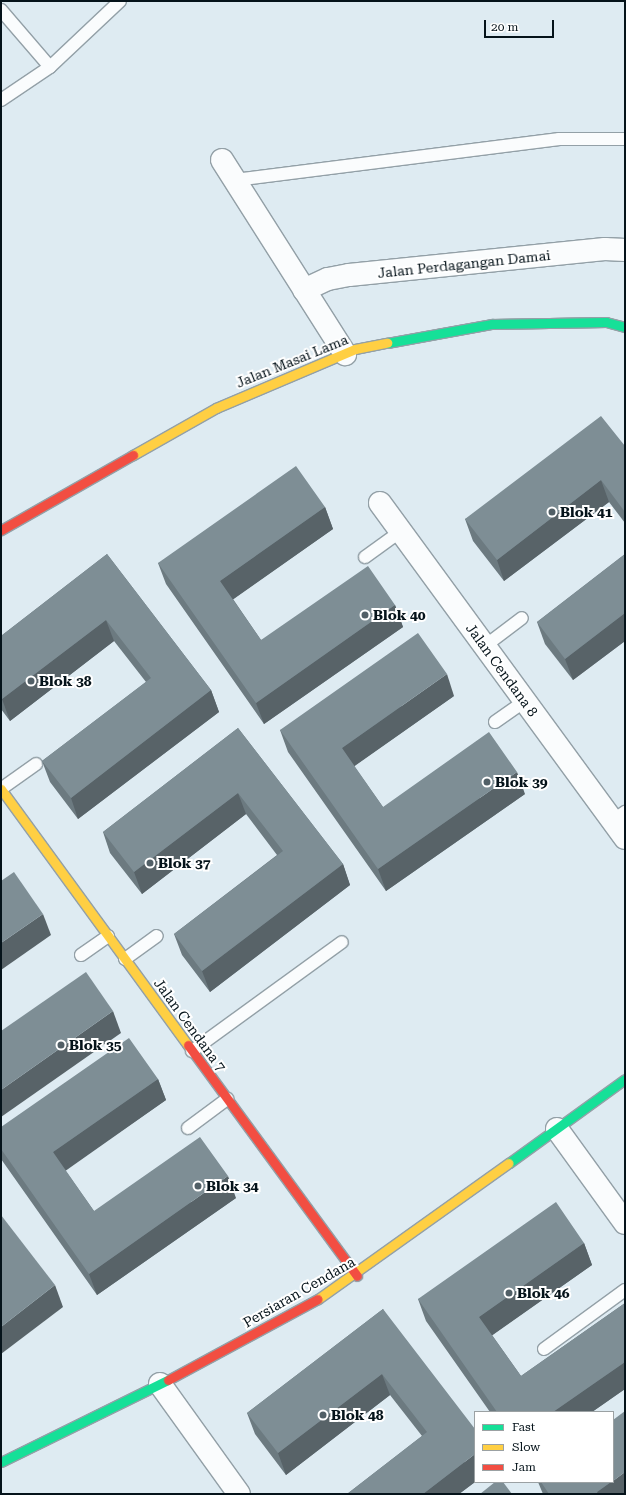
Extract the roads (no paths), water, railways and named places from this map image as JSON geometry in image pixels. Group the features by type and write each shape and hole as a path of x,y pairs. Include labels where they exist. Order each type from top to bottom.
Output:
{"street":[{"path":"222,160 345,354"},
{"name":"Jalan Perdagangan Damai","path":"304,290 328,279 349,275 605,249 625,250"},
{"name":"Jalan Masai Lama","path":"1,530 216,408 355,350 492,324 606,322 625,327"},
{"name":"Jalan Cendana 8","path":"380,503 525,701 618,816 625,838"},
{"name":"Jalan Cendana 7","path":"1,789 356,1276"},
{"name":"Persiaran Cendana","path":"1,1462 160,1384 356,1276 625,1079"},
{"path":"557,1129 625,1223"},
{"path":"160,1384 239,1494"}],"lane":[{"path":"1,100 50,67 120,1"},
{"path":"1,10 50,67"},
{"path":"235,180 559,139 625,139"},
{"path":"365,557 400,531"},
{"path":"484,646 522,618"},
{"path":"495,722 525,701"},
{"path":"1,789 36,764"},
{"path":"81,955 108,936"},
{"path":"125,959 157,936"},
{"path":"192,1051 342,942"},
{"path":"188,1128 227,1100"},
{"path":"544,1349 625,1290"}],"place":[{"name":"Blok 41","path":"552,512"},
{"name":"Blok 40","path":"365,615"},
{"name":"Blok 38","path":"31,681"},
{"name":"Blok 39","path":"487,782"},
{"name":"Blok 37","path":"150,863"},
{"name":"Blok 35","path":"61,1045"},
{"name":"Blok 34","path":"198,1186"},
{"name":"Blok 46","path":"509,1293"},
{"name":"Blok 48","path":"323,1415"}]}
